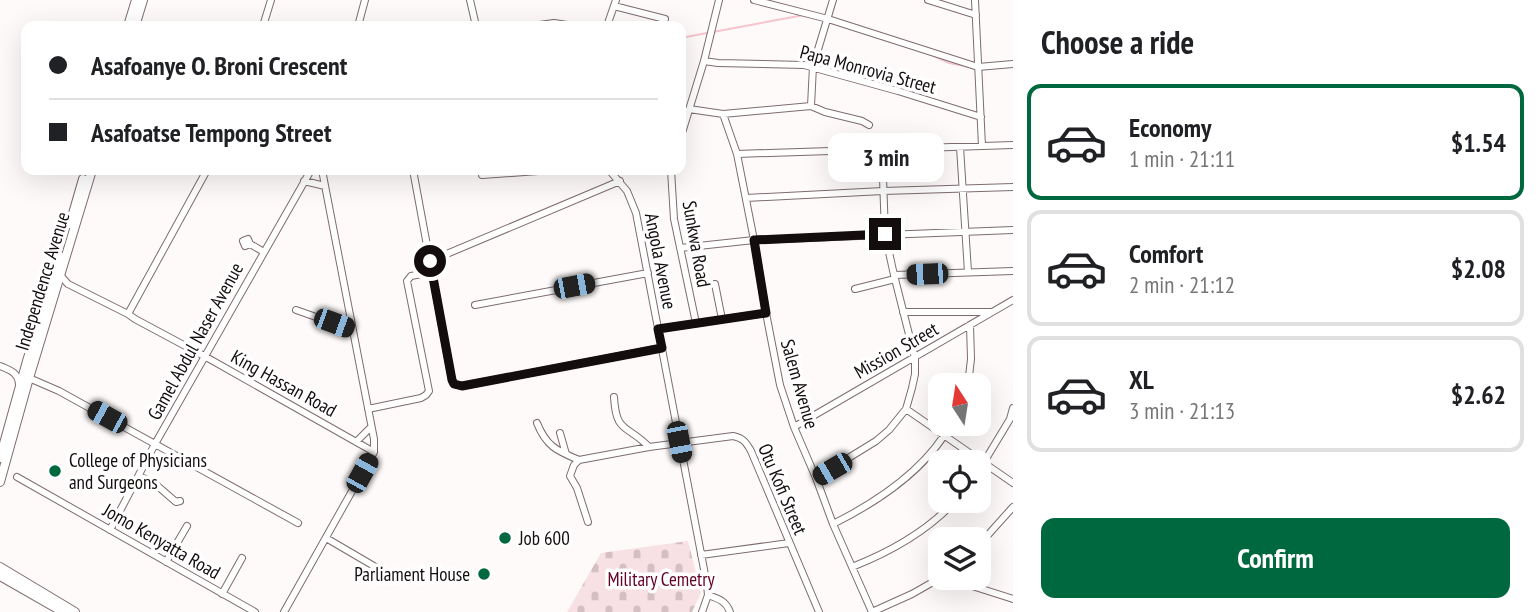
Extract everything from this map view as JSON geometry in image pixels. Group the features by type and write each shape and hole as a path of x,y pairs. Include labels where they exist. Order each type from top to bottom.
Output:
{"main road":[{"path":"130,21 136,0"},
{"path":"137,21 143,0"},
{"name":"Independence Avenue","path":"0,458 84,175"},
{"name":"Independence Avenue","path":"0,482 90,175"},
{"path":"0,567 75,612"},
{"path":"0,576 63,612"}],"street":[{"path":"265,21 271,0"},
{"path":"360,21 365,0"},
{"path":"470,0 475,21"},
{"path":"686,119 719,0"},
{"path":"754,0 978,66 1013,64"},
{"path":"811,106 811,75 833,0"},
{"path":"928,0 976,15"},
{"path":"975,0 982,146"},
{"path":"609,21 615,3 665,19"},
{"name":"Papa Monrovia Street","path":"704,61 813,66 981,117"},
{"path":"689,109 723,114 811,106 869,125"},
{"name":"Salem Avenue","path":"723,114 737,154 780,385 794,428 872,612"},
{"path":"737,154 1013,145"},
{"path":"960,147 968,272"},
{"path":"816,478 889,430 906,410 912,388 915,358 885,234 882,150"},
{"path":"128,314 204,175"},
{"name":"Gamel Abdul Naser Avenue","path":"110,530 155,444 308,175"},
{"path":"284,612 374,452 322,175"},
{"path":"414,175 452,380 457,385 662,348"},
{"name":"Angola Avenue","path":"614,175 627,191 636,213 648,272 708,595 702,612"},
{"name":"Sunkwa Road","path":"671,175 674,219 696,323"},
{"path":"304,181 325,186"},
{"path":"430,261 620,181"},
{"path":"746,198 1013,187"},
{"path":"680,248 754,240 1013,230"},
{"path":"250,244 264,252"},
{"path":"855,289 894,277 1013,271"},
{"path":"368,409 421,398 429,391 407,281 411,276 432,272"},
{"path":"475,305 648,272"},
{"name":"King Hassan Road","path":"60,275 68,284 128,314 374,452"},
{"path":"57,287 68,284"},
{"path":"715,284 722,319"},
{"name":"Mission Street","path":"794,428 1013,300"},
{"path":"296,310 353,330"},
{"path":"903,312 992,312"},
{"path":"658,329 766,313"},
{"path":"969,373 970,325"},
{"path":"0,366 19,368 27,361"},
{"path":"10,369 18,377 19,388"},
{"path":"29,377 298,523"},
{"path":"614,397 620,425 649,447"},
{"path":"991,453 1010,419 1013,408"},
{"path":"906,410 928,425"},
{"path":"537,423 541,435 555,450 579,460"},
{"path":"356,442 371,427"},
{"path":"560,433 566,454"},
{"name":"Otu Kofi Street","path":"679,442 733,436 741,437 746,442 819,612"},
{"path":"833,524 864,507 906,477 928,458 944,436 964,450"},
{"path":"587,522 577,488 570,476 579,460 679,442"},
{"path":"991,468 1013,483"},
{"path":"139,476 154,483 176,502 180,501"},
{"name":"Jomo Kenyatta Road","path":"17,477 255,612"},
{"path":"991,532 1013,507"},
{"path":"852,567 907,540 942,513"},
{"path":"166,562 187,526"},
{"path":"326,538 379,569"},
{"path":"701,555 789,543"},
{"path":"222,594 242,558"},
{"path":"872,612 928,585"},
{"path":"985,590 1013,599"},
{"path":"708,595 724,602 730,612"}],"green space":[{"name":"Military Cemetry","path":"688,541 701,593 692,612 567,612 601,553"}],"waterway":[{"path":"713,32 804,15"},
{"path":"686,37 707,33"},
{"path":"932,55 949,63 970,67"}],"place":[{"name":"College of Physicians and Surgeons","path":"55,471"},
{"name":"Job 600","path":"505,538"},
{"name":"Parliament House","path":"484,574"}],"route":[{"path":"430,261 452,380 454,384 462,386 662,348 658,329 766,313 754,240 885,234"}]}
